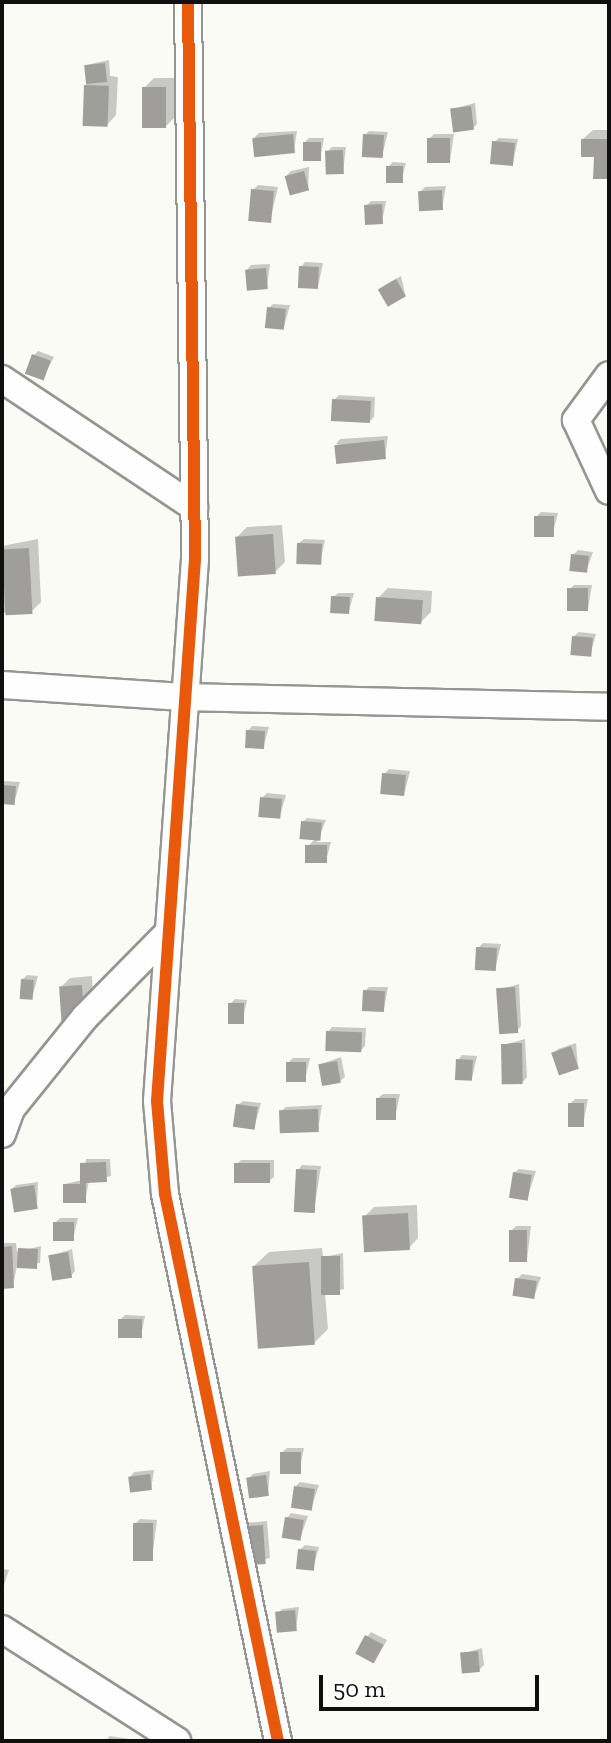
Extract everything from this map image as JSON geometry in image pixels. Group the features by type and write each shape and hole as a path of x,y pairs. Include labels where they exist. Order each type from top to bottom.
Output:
{"street":[{"path":"188,2 194,507 157,1101 165,1194 278,1741"},
{"path":"609,375 576,420 609,491"},
{"path":"2,379 194,507"},
{"path":"2,685 183,697 609,707"},
{"path":"2,1134 11,1109 85,1017 166,935"},
{"path":"2,1629 177,1741"}],"building":[{"path":"105,63 107,82 86,84 84,65"},
{"path":"84,85 109,86 108,127 83,126"},
{"path":"142,87 166,87 166,128 142,128"},
{"path":"471,106 474,130 453,132 450,109"},
{"path":"293,134 295,153 254,157 252,138"},
{"path":"363,134 384,135 383,158 362,157"},
{"path":"427,138 450,138 450,163 427,163"},
{"path":"581,139 609,139 609,179 593,179 594,157 581,157"},
{"path":"492,141 515,143 513,166 490,164"},
{"path":"303,142 321,142 321,161 303,161"},
{"path":"343,150 344,174 326,175 325,151"},
{"path":"386,166 403,166 403,183 386,183"},
{"path":"304,171 309,190 290,195 285,176"},
{"path":"251,189 274,191 271,223 248,221"},
{"path":"442,190 443,210 419,211 418,191"},
{"path":"382,204 383,224 365,225 364,205"},
{"path":"299,266 319,267 318,289 298,288"},
{"path":"266,268 268,289 247,291 245,270"},
{"path":"396,279 406,296 388,307 378,290"},
{"path":"267,307 286,309 284,330 265,328"},
{"path":"32,354 51,361 44,381 25,374"},
{"path":"332,399 371,401 370,423 331,421"},
{"path":"384,440 386,459 336,464 334,445"},
{"path":"534,516 554,516 554,537 534,537"},
{"path":"273,534 276,574 238,577 235,537"},
{"path":"297,543 322,544 321,565 296,564"},
{"path":"29,548 32,614 5,615 2,549"},
{"path":"571,554 589,556 587,573 569,571"},
{"path":"567,588 588,588 588,611 567,611"},
{"path":"331,596 350,597 349,614 330,613"},
{"path":"376,597 423,600 421,624 374,621"},
{"path":"572,636 593,638 591,657 570,655"},
{"path":"246,730 265,731 264,749 245,748"},
{"path":"382,773 406,775 404,796 380,794"},
{"path":"2,785 16,786 15,805 2,804"},
{"path":"260,797 282,799 280,819 258,817"},
{"path":"301,821 322,823 320,841 299,839"},
{"path":"305,845 327,845 327,863 305,863"},
{"path":"476,947 497,948 496,971 475,970"},
{"path":"21,979 34,980 33,1000 20,999"},
{"path":"82,985 85,1030 62,1031 59,987"},
{"path":"515,987 518,1033 499,1034 496,988"},
{"path":"363,990 385,991 384,1012 362,1011"},
{"path":"228,1003 244,1003 244,1024 228,1024"},
{"path":"326,1031 362,1032 361,1052 325,1051"},
{"path":"501,1043 522,1043 523,1084 502,1084"},
{"path":"571,1046 579,1069 559,1076 551,1053"},
{"path":"456,1059 473,1060 472,1081 455,1080"},
{"path":"337,1061 341,1083 322,1086 318,1064"},
{"path":"286,1062 306,1062 306,1082 286,1082"},
{"path":"376,1098 396,1098 396,1120 376,1120"},
{"path":"568,1103 584,1103 584,1127 568,1127"},
{"path":"236,1104 258,1107 255,1130 233,1127"},
{"path":"318,1109 319,1132 280,1133 279,1110"},
{"path":"106,1162 107,1182 86,1183 86,1203 63,1203 63,1184 80,1184 80,1163"},
{"path":"234,1163 270,1163 270,1183 234,1183"},
{"path":"296,1169 317,1170 315,1213 294,1212"},
{"path":"513,1172 532,1175 528,1201 509,1198"},
{"path":"34,1185 38,1209 14,1212 10,1189"},
{"path":"408,1213 410,1250 364,1252 362,1215"},
{"path":"53,1222 74,1222 74,1241 53,1241"},
{"path":"509,1230 527,1230 527,1262 509,1262"},
{"path":"12,1246 14,1288 2,1289 2,1247"},
{"path":"18,1248 38,1249 37,1269 17,1268"},
{"path":"68,1252 72,1278 52,1281 48,1255"},
{"path":"321,1256 340,1256 340,1295 321,1295"},
{"path":"309,1262 315,1345 258,1349 252,1266"},
{"path":"515,1278 537,1281 534,1299 512,1296"},
{"path":"118,1319 142,1319 142,1338 118,1338"},
{"path":"280,1452 301,1452 301,1474 280,1474"},
{"path":"150,1474 152,1490 130,1493 128,1477"},
{"path":"266,1475 269,1496 249,1499 246,1478"},
{"path":"294,1486 315,1489 312,1511 291,1508"},
{"path":"285,1517 304,1520 300,1541 282,1538"},
{"path":"133,1523 153,1523 153,1561 133,1561"},
{"path":"263,1525 266,1564 242,1566 239,1527"},
{"path":"298,1549 316,1551 314,1571 296,1569"},
{"path":"295,1610 297,1631 277,1633 275,1612"},
{"path":"365,1635 384,1645 374,1663 355,1654"},
{"path":"478,1651 480,1672 462,1673 460,1653"}],"cycle path":[{"path":"188,2 195,559 157,1101 165,1194 278,1741"}]}
